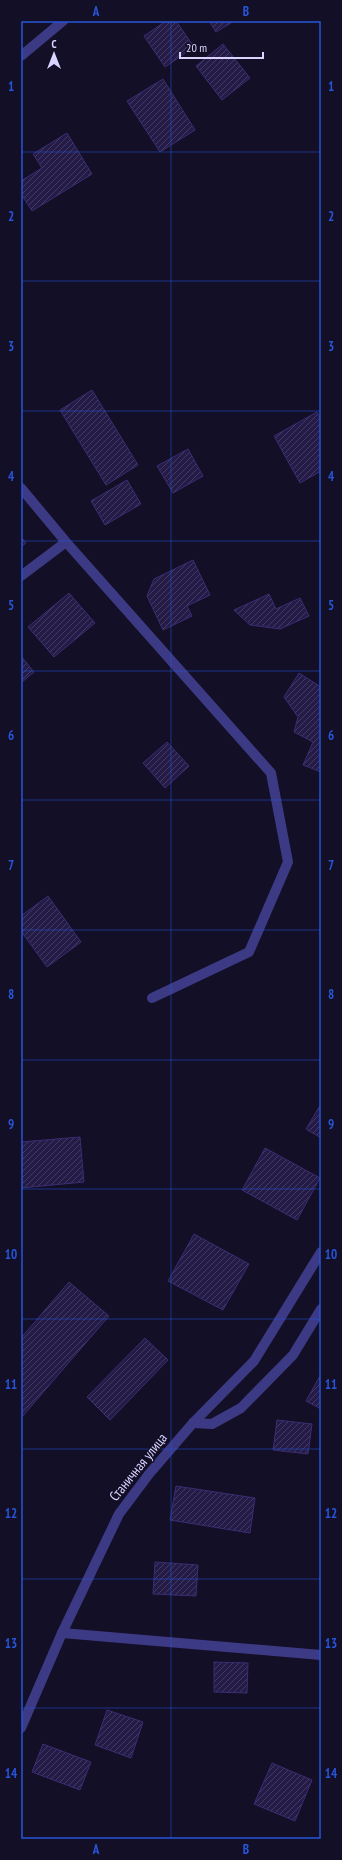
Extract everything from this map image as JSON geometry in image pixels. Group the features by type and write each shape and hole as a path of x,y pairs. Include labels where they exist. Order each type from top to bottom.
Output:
{"street":[{"path":"21,56 63,21"},
{"path":"21,488 66,542 271,773 288,862 249,952 152,998"},
{"path":"21,576 66,542"},
{"name":"Станичная улица","path":"21,1728 62,1633 119,1514 149,1474 193,1424 254,1361 321,1252"},
{"path":"193,1424 212,1424 241,1408 293,1356 321,1309"},
{"path":"62,1633 321,1655"}],"building":[{"path":"166,21 176,21 194,47 165,67 144,36"},
{"path":"209,21 234,21 216,32"},
{"path":"223,44 250,78 222,100 196,66"},
{"path":"163,79 195,130 160,152 127,101"},
{"path":"67,133 92,174 32,211 21,194 21,181 42,168 33,154"},
{"path":"92,390 138,465 106,485 60,410"},
{"path":"317,412 321,420 321,471 300,483 274,436"},
{"path":"188,449 203,476 173,493 157,466"},
{"path":"127,480 141,504 105,525 91,501"},
{"path":"21,537 26,543 21,547"},
{"path":"193,560 210,595 187,606 192,616 163,630 147,596 154,579"},
{"path":"69,593 95,623 54,657 28,627"},
{"path":"269,594 276,609 300,598 309,616 280,629 250,625 234,610"},
{"path":"21,656 34,672 21,683"},
{"path":"299,673 321,687 321,772 303,765 313,742 294,732 298,717 284,697"},
{"path":"167,742 189,766 165,788 143,763"},
{"path":"48,896 81,942 47,967 21,931 21,916"},
{"path":"321,1104 321,1138 306,1129"},
{"path":"80,1137 84,1182 21,1188 21,1142"},
{"path":"265,1148 320,1178 297,1220 242,1190"},
{"path":"194,1234 249,1264 223,1310 168,1281"},
{"path":"69,1282 109,1316 21,1418 21,1338"},
{"path":"145,1338 168,1360 110,1420 87,1397"},
{"path":"321,1374 321,1409 306,1401"},
{"path":"277,1420 312,1424 308,1454 273,1450"},
{"path":"176,1486 255,1498 250,1533 170,1520"},
{"path":"155,1562 198,1565 196,1596 153,1594"},
{"path":"214,1662 248,1663 247,1693 214,1692"},
{"path":"107,1710 143,1722 131,1758 95,1745"},
{"path":"43,1744 91,1762 80,1790 32,1772"},
{"path":"272,1763 312,1780 295,1821 254,1804"}]}
